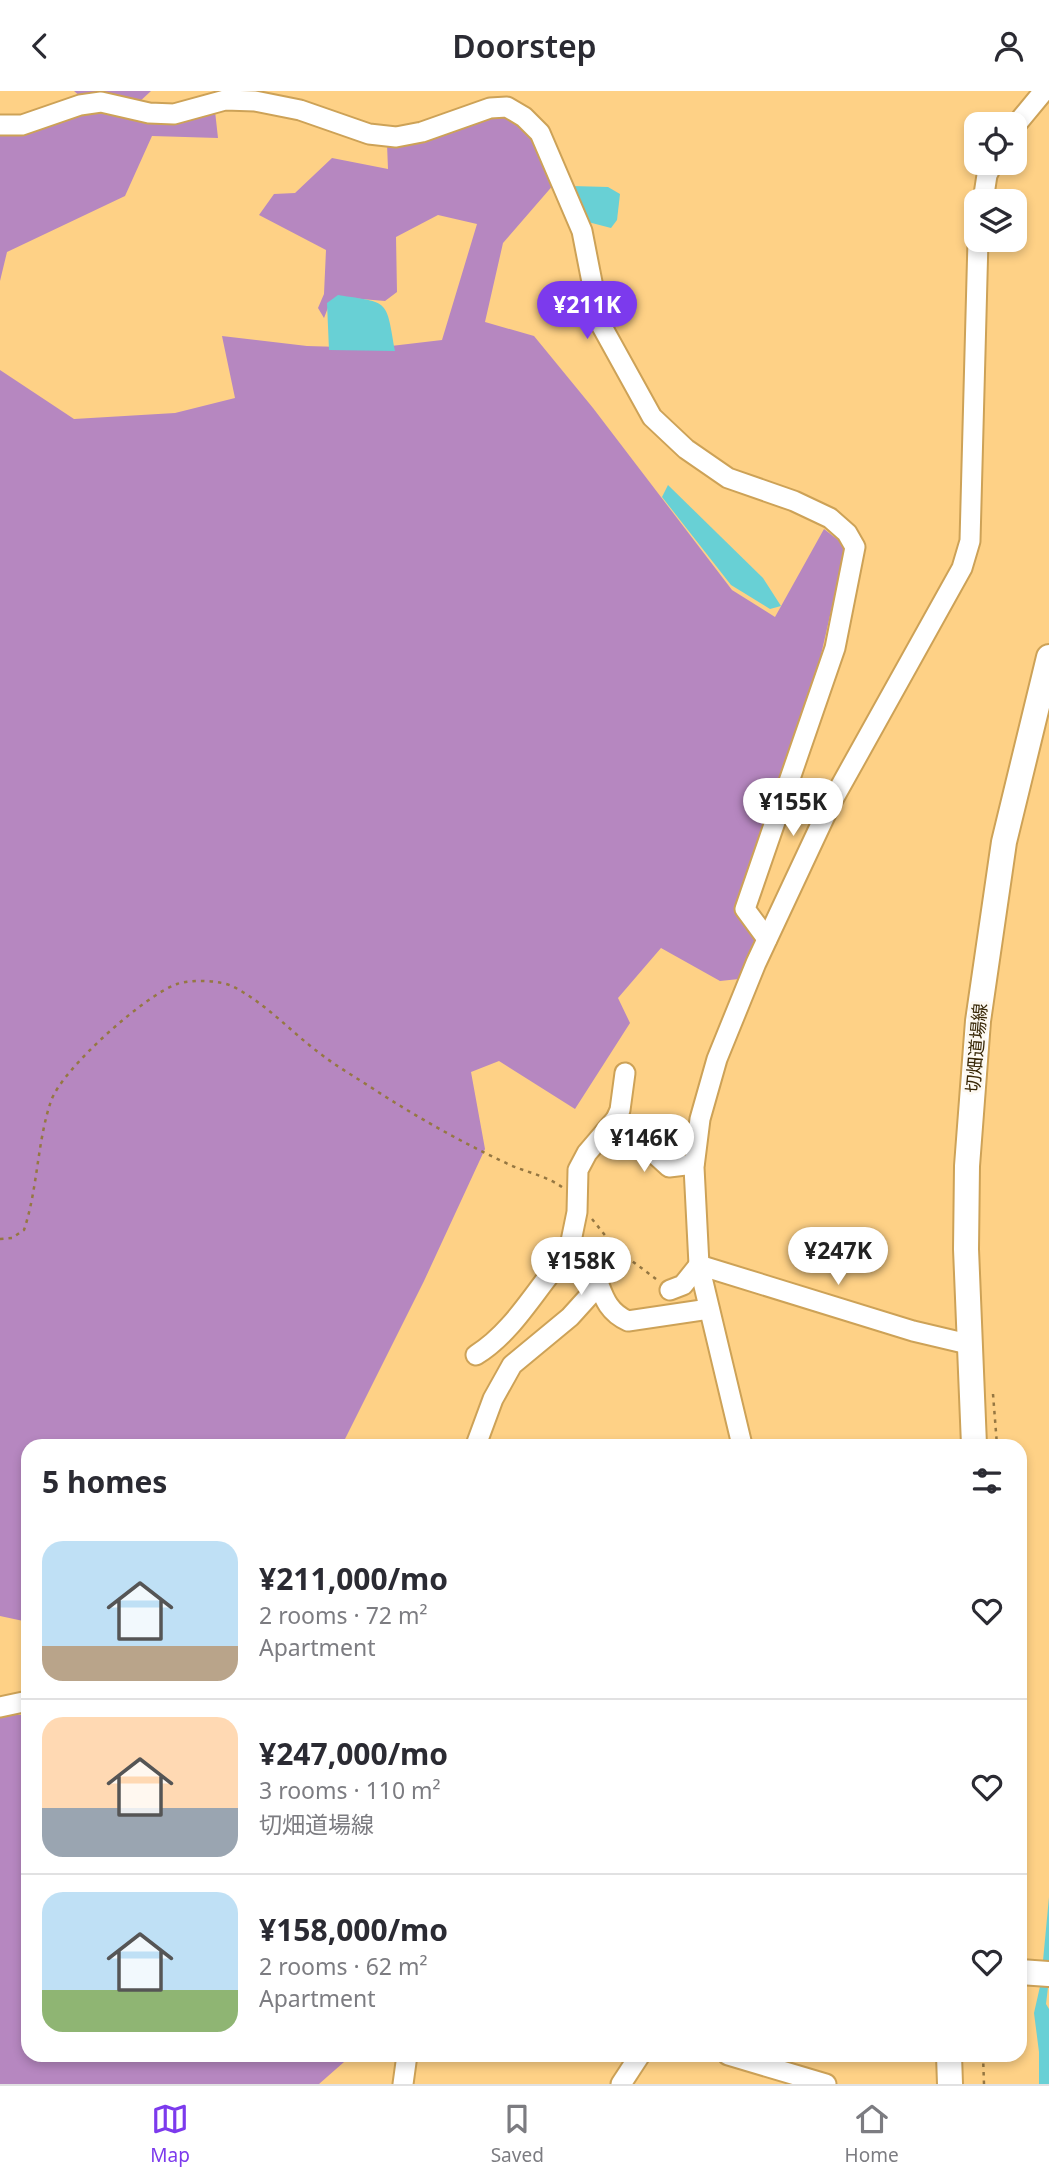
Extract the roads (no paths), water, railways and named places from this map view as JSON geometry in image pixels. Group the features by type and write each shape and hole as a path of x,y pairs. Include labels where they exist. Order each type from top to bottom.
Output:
{"main road":[{"name":"切畑道場線","path":"974,1439 968,1344 967,1165 978,1021 1004,842 1049,657"},
{"path":"1027,1973 1049,1975"},
{"path":"949,2062 950,2084"}],"street":[{"path":"1027,112 1044,91"},
{"path":"0,125 22,125 80,104 101,102 149,113 174,114 225,100 300,110 369,134 396,137 422,132 508,99 540,133 582,231 600,323 652,417 686,449 728,478 794,501 830,518 847,533 855,547 835,648 745,909 767,939"},
{"path":"741,1439 699,1265 694,1164 700,1119 717,1059 767,939 830,805 953,590 966,554 970,541 978,252"},
{"path":"477,1355 497,1342 545,1277 569,1251 577,1212 578,1170 587,1153 616,1119 625,1073"},
{"path":"616,1119 640,1135 647,1147 669,1167 694,1164"},
{"path":"569,1251 588,1261 596,1273 606,1306 628,1321 709,1309"},
{"path":"699,1265 913,1332 968,1344"},
{"path":"670,1290 683,1285 699,1265"},
{"path":"478,1439 493,1399 512,1365 570,1317 598,1286"},
{"path":"0,1707 21,1702"},
{"path":"403,2084 406,2062"},
{"path":"621,2084 635,2062"},
{"path":"752,2062 826,2084"}],"water":[{"path":"572,186 608,187 620,194 617,220 611,228 588,222"},
{"path":"338,295 368,300 383,307 390,321 395,351 329,350 327,303"},
{"path":"668,485 763,578 781,606 770,609 731,585 662,497"},
{"path":"1049,1897 1049,1979 1046,2004 1049,2009 1049,2084 1039,2084 1039,2052 1034,2013 1041,1982"}]}
